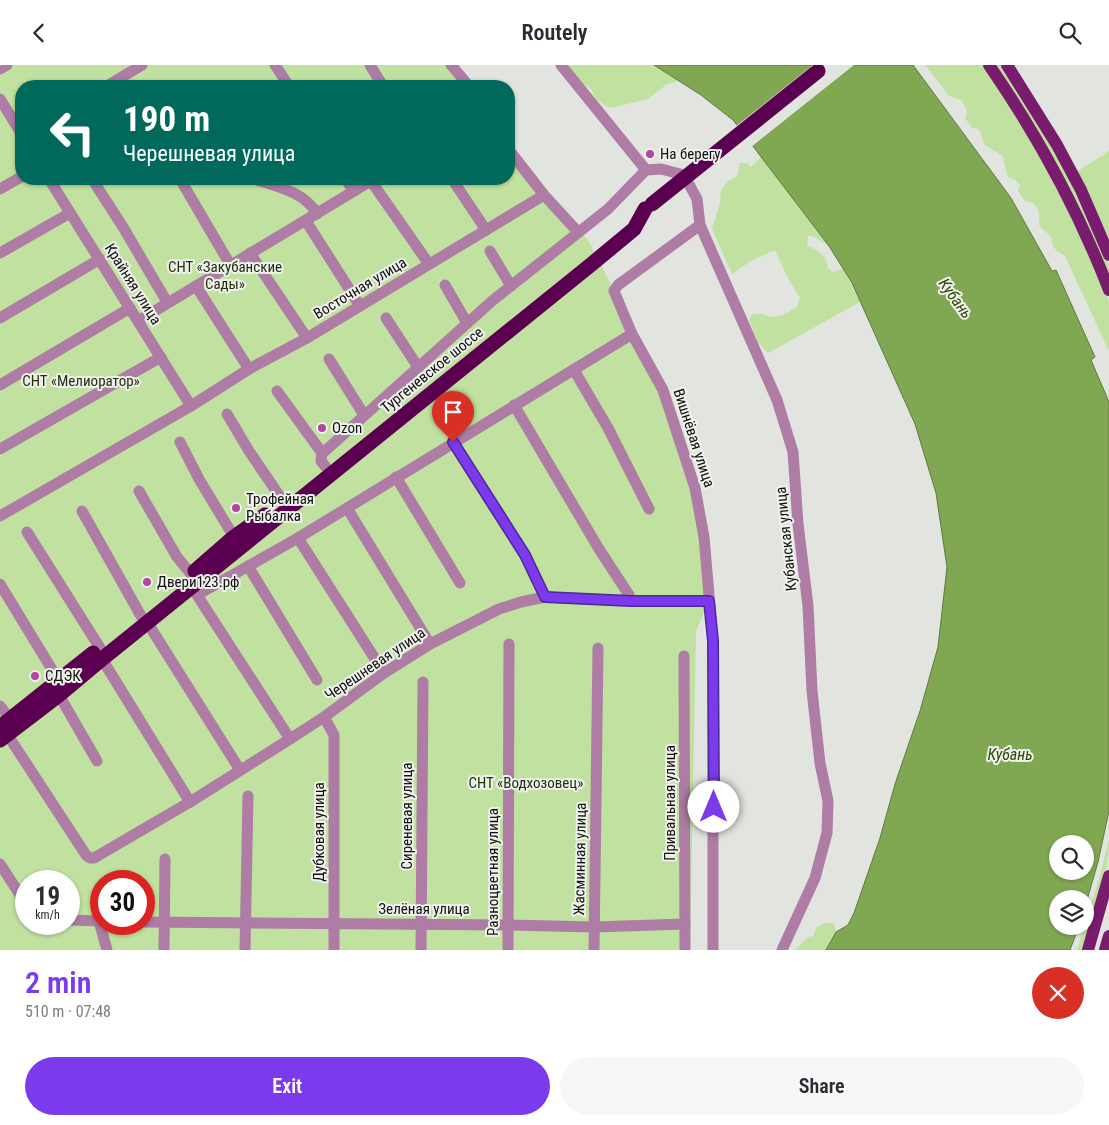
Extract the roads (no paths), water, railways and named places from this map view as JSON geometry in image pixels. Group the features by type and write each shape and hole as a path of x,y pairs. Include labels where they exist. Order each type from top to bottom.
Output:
{"highway":[{"name":"Тургеневское шоссе","path":"195,584 234,537 283,501 320,469 822,68"},
{"name":"Тургеневское шоссе","path":"4,730 144,619 195,584 227,558 320,469"}],"main road":[{"path":"989,65 1046,155 1071,202 1109,290"},
{"path":"1007,65 1057,145 1073,175 1109,255"},
{"path":"1088,950 1109,876"},
{"path":"1105,950 1109,937"}],"street":[{"path":"0,69 7,65"},
{"path":"117,80 142,65"},
{"path":"275,65 285,80"},
{"path":"370,65 379,80"},
{"path":"451,65 464,80"},
{"path":"277,391 320,469 364,415 467,323 608,209 646,170 560,65"},
{"path":"0,99 5,118 15,127"},
{"path":"515,158 544,195 578,232"},
{"name":"Кубанская улица","path":"646,170 661,169 684,175 697,199 700,225 777,400 793,452 798,523 808,606 812,691 820,763 828,801 827,833 815,878 782,950"},
{"path":"0,189 15,180"},
{"name":"Крайняя улица","path":"54,185 130,308 143,318 161,357 191,407"},
{"path":"96,185 123,227 167,303"},
{"path":"184,185 231,266"},
{"path":"271,185 297,194 313,207 316,214"},
{"path":"350,185 354,191"},
{"path":"143,318 364,185"},
{"path":"375,185 429,264"},
{"path":"456,185 486,230"},
{"name":"Восточная улица","path":"0,516 191,407 249,369 307,338 544,195"},
{"path":"0,253 70,213"},
{"path":"306,221 360,306"},
{"name":"Вишнёвая улица","path":"700,225 618,285 614,291 632,335 663,391 695,488 704,537 713,641 713,950"},
{"path":"490,251 511,286"},
{"path":"250,253 307,338"},
{"path":"0,318 100,259"},
{"path":"445,285 467,323"},
{"path":"196,286 249,369"},
{"path":"0,385 130,308"},
{"path":"386,318 418,367"},
{"path":"195,584 230,576 298,539 453,442 632,335"},
{"path":"0,449 161,357"},
{"path":"329,359 364,415"},
{"path":"574,370 608,428 649,509"},
{"path":"514,405 631,601"},
{"path":"227,414 249,451 283,501"},
{"path":"180,442 199,479 234,537"},
{"path":"453,442 525,555 545,597"},
{"path":"396,477 460,583"},
{"path":"139,491 177,557 290,739"},
{"path":"347,508 430,644"},
{"path":"82,511 144,619 240,770"},
{"path":"27,532 190,802"},
{"path":"298,539 384,673"},
{"path":"227,558 230,576"},
{"path":"248,566 317,680"},
{"path":"0,584 59,688 97,761"},
{"name":"Черешневая улица","path":"4,730 90,858 94,858 190,802 290,739 324,717 384,673 430,644 499,609 545,597 631,601 708,600"},
{"name":"Разноцветная улица","path":"508,644 508,950"},
{"name":"Жасминная улица","path":"594,950 598,648"},
{"name":"Привальная улица","path":"684,656 684,950"},
{"name":"Сиреневая улица","path":"421,950 423,682"},
{"path":"0,706 4,730"},
{"name":"Дубковая улица","path":"324,717 334,735 334,950"},
{"path":"245,950 248,796"},
{"path":"164,950 165,859"},
{"path":"0,865 15,888"},
{"name":"Зелёная улица","path":"155,923 594,927 685,924"},
{"path":"103,935 107,950"}],"water":[{"name":"Кубань","path":"654,65 913,65 1011,198 1052,271 1056,270 1095,357 1091,360 1109,402 1109,811 1094,876 1094,835 1049,835 1049,880 1093,880 1090,890 1049,890 1049,935 1076,935 1070,950 826,950 836,932 848,925 854,913 880,838 938,647 947,567 936,493 915,424 852,283 829,246 733,120 701,95"}],"place":[{"name":"На берегу","path":"650,154"},
{"name":"Ozon","path":"322,428"},
{"name":"Трофейная Рыбалка","path":"236,508"},
{"name":"Двери123.рф","path":"147,582"},
{"name":"СДЭК","path":"35,676"}],"park label":[{"name":"СНТ «Закубанские Сады»","path":"225,276"},
{"name":"СНТ «Мелиоратор»","path":"81,381"},
{"name":"СНТ «Водхозовец»","path":"526,783"}]}
